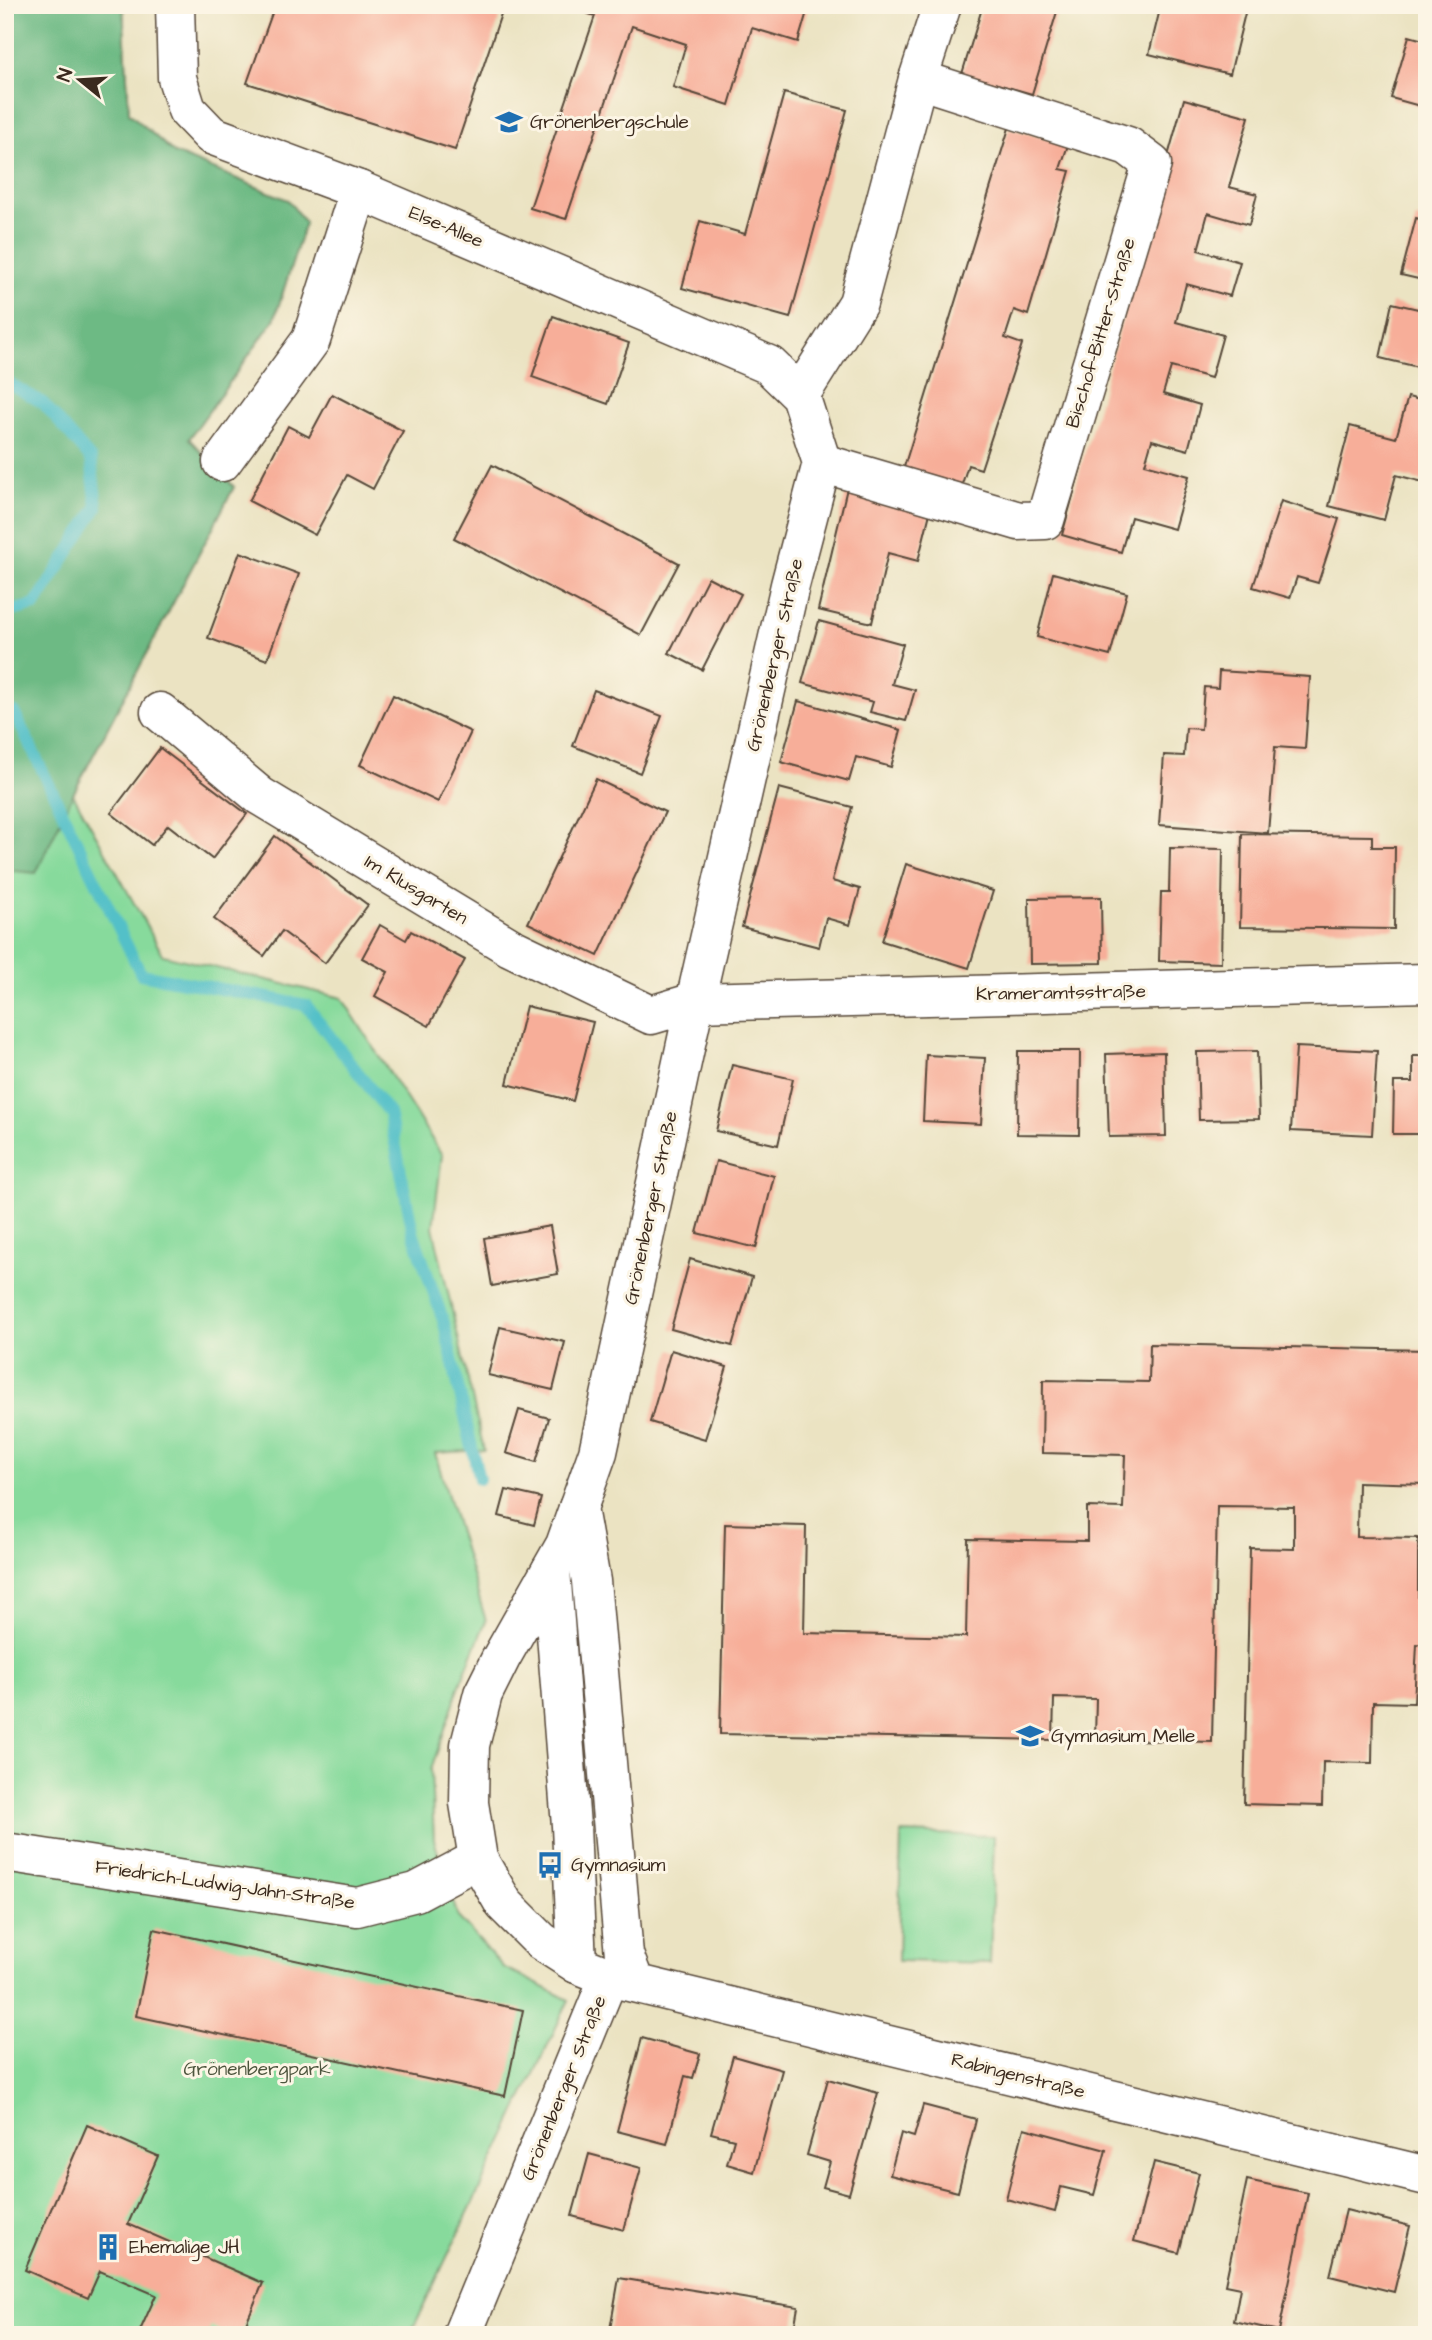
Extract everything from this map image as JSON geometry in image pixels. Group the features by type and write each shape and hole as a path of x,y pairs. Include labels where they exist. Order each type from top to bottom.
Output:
{"street":[{"name":"Else-Allee","path":"175,5 177,78 187,110 211,135 359,190 769,365 800,395"},
{"path":"822,463 800,395 858,303 918,79 942,5"},
{"name":"Bischof-Bitter-Straße","path":"822,463 1019,521 1045,520 1152,164 1128,146 918,79"},
{"path":"222,462 310,340 359,190"},
{"name":"Grönenberger Straße","path":"462,2335 607,1975 541,1941 504,1904 478,1859 470,1803 470,1745 483,1694 500,1658 565,1545 598,1452 695,1002 790,585 822,463"},
{"name":"Im Klusgarten","path":"160,712 260,796 510,947 651,1015 695,1002"},
{"name":"Krameramtsstraße","path":"695,1002 1427,983"},
{"path":"578,1508 592,1581 624,1955 607,1975"},
{"path":"551,1570 571,1826 607,1975"},
{"name":"Friedrich-Ludwig-Jahn-Straße","path":"5,1852 357,1907 416,1892 478,1859"},
{"name":"Rabingenstraße","path":"607,1975 1427,2176"}],"green space":[{"name":"Grönenbergpark","path":"5,5 123,5 129,113 174,153 288,200 305,223 274,320 189,439 234,487 73,794 163,955 342,998 442,1155 433,1227 484,1450 435,1453 486,1621 462,1679 431,1770 434,1840 458,1917 503,1967 569,2000 410,2335 5,2335"},
{"path":"5,5 123,5 129,113 174,153 288,200 305,223 274,320 189,439 234,487 73,794 36,873 5,870"},
{"path":"901,1833 994,1836 990,1963 898,1961"}],"building":[{"path":"275,5 504,5 455,150 247,83"},
{"path":"561,5 809,5 798,42 752,28 729,105 673,87 686,44 632,26 566,219 530,208 595,16"},
{"path":"983,5 1059,5 1032,94 962,74"},
{"path":"1161,5 1247,5 1230,74 1149,54"},
{"path":"1409,36 1427,41 1427,108 1391,98"},
{"path":"784,93 847,110 790,318 682,288 700,221 745,234"},
{"path":"1184,99 1249,117 1229,187 1257,194 1249,225 1208,213 1198,250 1240,262 1230,296 1186,284 1176,322 1223,335 1211,378 1171,367 1163,394 1200,405 1188,450 1152,440 1145,464 1189,476 1174,529 1131,517 1121,552 1062,535"},
{"path":"1009,128 1068,145 1060,169 1070,171 1028,315 1014,310 1005,338 1022,344 981,469 968,465 958,497 900,480"},
{"path":"1416,218 1427,221 1427,281 1401,275"},
{"path":"1392,303 1427,311 1427,327 1418,367 1380,358"},
{"path":"553,316 629,343 608,404 532,377"},
{"path":"332,394 403,431 373,489 347,475 315,535 249,501 288,426 309,437"},
{"path":"1408,397 1427,402 1427,483 1396,475 1384,520 1329,506 1350,426 1396,438"},
{"path":"492,465 679,563 641,635 454,538"},
{"path":"847,488 930,513 918,561 888,553 872,623 818,610"},
{"path":"1281,501 1339,519 1318,583 1297,577 1290,598 1253,587"},
{"path":"240,552 299,574 267,660 208,638"},
{"path":"1053,573 1127,593 1110,656 1037,637"},
{"path":"708,577 741,594 702,670 669,653"},
{"path":"819,621 903,644 892,684 915,690 906,721 870,712 873,702 802,683"},
{"path":"1219,671 1310,677 1305,749 1275,747 1268,833 1159,825 1164,755 1184,756 1186,728 1201,729 1204,687 1218,688"},
{"path":"594,690 662,716 640,773 573,746"},
{"path":"393,695 471,732 438,802 360,765"},
{"path":"798,701 901,730 891,767 856,757 849,781 781,762"},
{"path":"160,748 247,814 212,859 168,825 152,845 111,813"},
{"path":"596,779 665,812 598,956 528,923"},
{"path":"779,788 852,807 832,881 860,889 850,925 826,918 819,947 742,927"},
{"path":"1242,834 1372,836 1372,847 1395,847 1394,929 1240,927"},
{"path":"275,836 368,905 325,963 282,931 264,956 214,919"},
{"path":"1170,848 1223,849 1221,963 1159,961 1161,892 1169,892"},
{"path":"906,864 993,891 969,968 882,941"},
{"path":"1101,897 1102,963 1030,964 1029,898"},
{"path":"380,925 406,940 411,931 465,960 429,1026 375,996 388,972 362,958"},
{"path":"526,1006 593,1022 573,1101 507,1084"},
{"path":"1296,1047 1377,1051 1372,1135 1291,1131"},
{"path":"1018,1051 1080,1051 1079,1135 1017,1134"},
{"path":"1257,1051 1259,1119 1199,1120 1197,1052"},
{"path":"1164,1052 1166,1136 1109,1137 1106,1054"},
{"path":"926,1055 985,1058 981,1124 923,1121"},
{"path":"1413,1056 1427,1056 1427,1134 1393,1134 1394,1082 1413,1082"},
{"path":"732,1065 793,1079 778,1145 716,1131"},
{"path":"716,1161 774,1176 756,1248 697,1233"},
{"path":"550,1226 558,1274 492,1286 484,1238"},
{"path":"690,1259 752,1277 732,1346 671,1329"},
{"path":"500,1327 565,1342 553,1390 488,1375"},
{"path":"1150,1344 1427,1350 1427,1484 1358,1482 1357,1537 1418,1538 1418,1608 1427,1608 1427,1645 1417,1644 1414,1703 1373,1702 1372,1763 1323,1762 1322,1806 1244,1804 1250,1548 1294,1549 1294,1507 1217,1506 1212,1742 1095,1739 1096,1699 1054,1698 1053,1740 720,1734 725,1524 806,1526 804,1633 966,1637 968,1539 1087,1541 1087,1507 1123,1508 1125,1455 1042,1453 1043,1380 1149,1382"},
{"path":"671,1350 727,1367 705,1439 650,1422"},
{"path":"519,1410 549,1418 536,1462 506,1453"},
{"path":"506,1490 541,1498 534,1525 499,1516"},
{"path":"154,1929 523,2010 505,2096 136,2016"},
{"path":"642,2038 700,2054 693,2078 685,2076 667,2144 617,2131"},
{"path":"733,2056 782,2070 754,2172 727,2164 734,2139 711,2133"},
{"path":"828,2079 878,2093 849,2194 823,2187 830,2162 807,2155"},
{"path":"923,2105 976,2119 958,2192 890,2175 901,2133 914,2137"},
{"name":"Ehemalige JH","path":"87,2125 158,2156 128,2224 263,2283 241,2335 228,2335 211,2327 207,2335 138,2335 156,2295 100,2271 88,2298 25,2270"},
{"path":"1024,2128 1106,2150 1094,2195 1061,2187 1055,2212 1006,2199"},
{"path":"589,2154 641,2168 624,2230 572,2216"},
{"path":"1154,2162 1199,2173 1179,2253 1134,2241"},
{"path":"1247,2180 1308,2193 1279,2331 1234,2321 1240,2288 1225,2285"},
{"path":"1346,2210 1410,2226 1394,2292 1330,2276"},
{"path":"619,2278 798,2307 793,2335 609,2335"}],"waterway":[{"path":"5,381 43,403 91,459 97,507 35,605 5,613"},
{"path":"14,712 141,974 306,1005 389,1113 413,1232 444,1323 479,1479"}],"place":[{"name":"Grönenbergschule","path":"509,122"},
{"name":"Gymnasium Melle","path":"1030,1736"},
{"name":"Gymnasium","path":"550,1865"},
{"name":"Ehemalige JH","path":"108,2247"}]}
